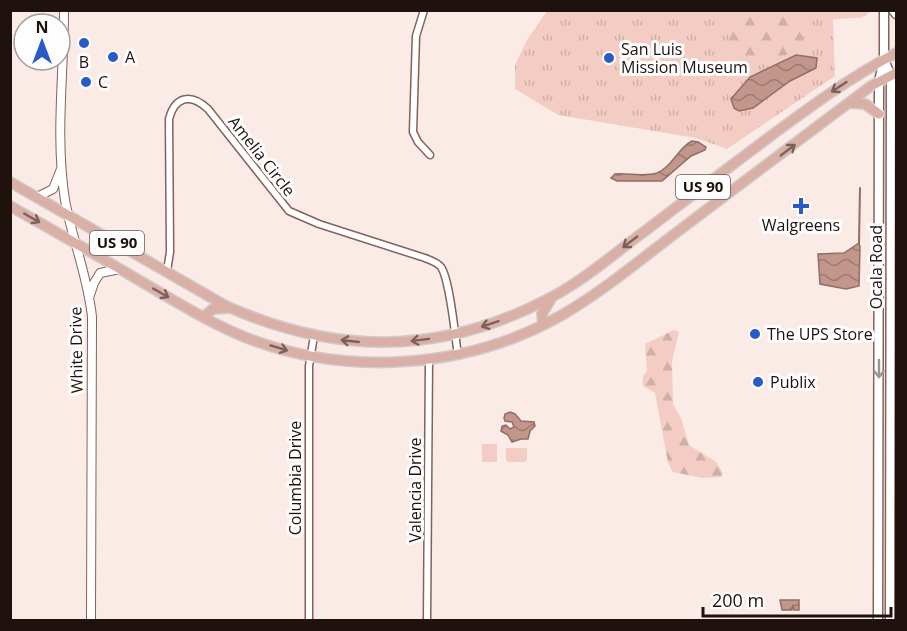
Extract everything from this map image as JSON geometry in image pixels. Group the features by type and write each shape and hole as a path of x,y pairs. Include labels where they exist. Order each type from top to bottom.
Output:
{"main road":[{"name":"Ocala Road","path":"878,621 879,81 884,60 884,10"},
{"path":"893,10 897,14"},
{"name":"US 90","path":"10,182 230,308 256,320 314,336 351,341 384,343 423,340 491,324 552,297 604,262 832,91 897,53"},
{"name":"Ocala Road","path":"884,60 894,74 891,165 893,550 890,621"},
{"name":"US 90","path":"10,206 203,317 248,338 310,356 336,360 373,363 429,360 458,355 501,342 543,324 585,300 848,103 879,81 894,74"},
{"path":"848,103 865,104 879,114"},
{"path":"750,152 763,168"},
{"path":"604,262 615,278"},
{"path":"543,324 542,314 552,297"},
{"path":"203,317 213,309 230,308"}],"street":[{"name":"White Drive","path":"64,10 60,100 62,167 68,215 89,300 92,333 91,621"},
{"path":"424,10 416,36 413,132 418,142 430,155"},
{"name":"Amelia Circle","path":"167,271 170,252 170,119 174,106 184,99 191,99 208,108 289,211 319,224 425,258 439,265 446,280 458,355"},
{"path":"879,164 891,165"},
{"path":"37,197 53,189 62,167"},
{"path":"89,300 94,282 100,273 120,269"},
{"name":"Columbia Drive","path":"309,621 308,416 310,356 314,336"},
{"name":"Valencia Drive","path":"427,621 429,360"},
{"path":"878,549 893,550"}],"green space":[{"path":"547,11 869,11 867,15 860,18 833,19 835,76 727,149 696,138 558,115 515,89 515,65 527,40"},
{"path":"718,11 808,11 801,51 740,66"},
{"path":"674,330 679,332 672,361 673,404 681,418 689,445 716,462 723,473 721,477 702,478 673,472 668,463 655,393 643,386 643,376 647,371 645,344"},
{"path":"482,444 497,444 497,462 482,462"},
{"path":"506,448 527,448 527,460 508,462"}],"water":[{"path":"796,55 817,58 816,68 790,81 753,108 739,111 734,108 731,99 750,77"},
{"path":"692,141 706,147 705,150 691,156 662,181 617,181 611,178 615,174 657,173"},
{"path":"859,243 859,286 846,289 820,284 818,254 844,253"},
{"path":"510,412 521,421 534,422 535,426 530,431 528,439 512,442 508,435 501,431 502,426 506,425 510,429 514,427 512,422 505,421 504,418 505,414"},
{"path":"780,600 799,600 799,610 794,610 793,605 792,610 782,610"}],"waterway":[{"path":"859,243 860,188"}],"place":[{"name":"B","path":"84,43"},
{"name":"A","path":"113,57"},
{"name":"San Luis Mission Museum","path":"609,58"},
{"name":"C","path":"86,82"},
{"name":"Walgreens","path":"801,206"},
{"name":"The UPS Store","path":"755,334"},
{"name":"Publix","path":"758,382"}]}
